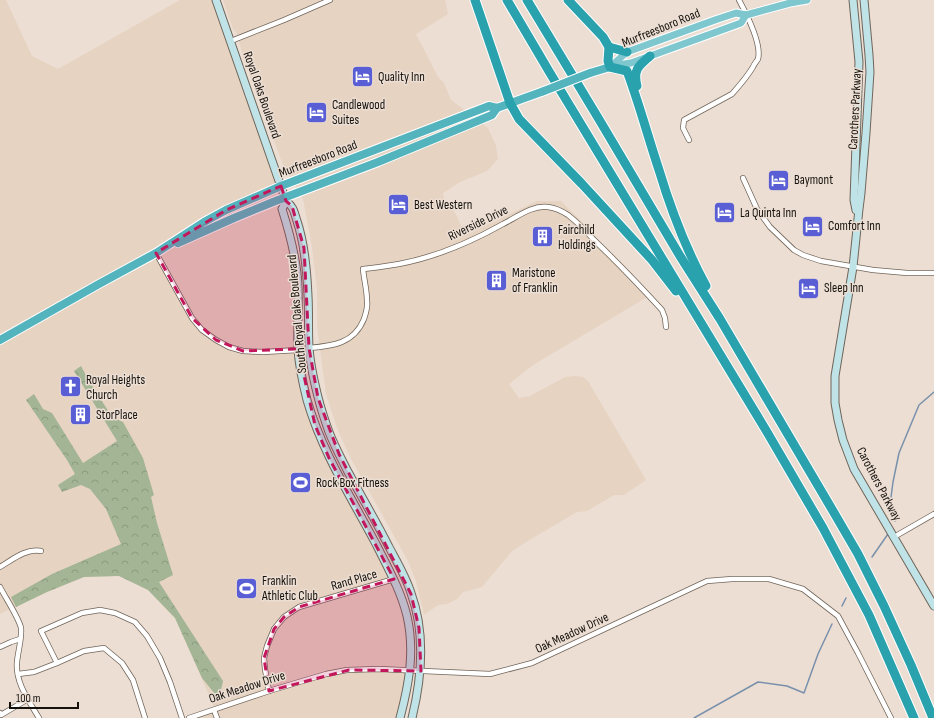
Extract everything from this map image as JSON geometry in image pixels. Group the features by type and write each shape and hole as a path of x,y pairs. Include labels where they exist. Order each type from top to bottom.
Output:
{"highway":[{"path":"475,0 510,104 519,119 582,184 652,260 701,323"},
{"path":"507,0 823,528 868,615 914,718"},
{"path":"527,0 680,256 720,318 858,554 911,665 933,718"},
{"path":"568,0 603,37 609,47 608,61 610,67 627,71 672,209 695,266 720,318"},
{"path":"609,47 627,52"},
{"path":"636,95 636,71 639,65 650,56"},
{"name":"Murfreesboro Road","path":"0,340 156,253 204,222 226,210 281,186 489,106 497,108 510,104 590,73 610,67"},
{"name":"Murfreesboro Road","path":"156,253 234,218 378,162 492,115 497,108"}],"main road":[{"name":"Royal Oaks Boulevard","path":"216,0 285,199"},
{"name":"Murfreesboro Road","path":"610,67 627,52 736,13 746,15 807,0"},
{"name":"Carothers Parkway","path":"853,0 859,62 854,200 858,220"},
{"name":"Carothers Parkway","path":"864,0 870,72 864,157 853,267 835,376 835,403 843,440 854,468 934,606"},
{"name":"Murfreesboro Road","path":"610,67 631,63 741,23 746,15"},
{"name":"South Royal Oaks Boulevard","path":"400,718 410,671 411,650 407,616 394,579 329,458 315,425 307,399 298,350 298,285 294,251 282,209 285,199 292,206 304,248 308,296 309,348 313,375 329,433 351,478 382,532 403,574 416,612 421,649 421,671 418,695 412,718"},
{"path":"298,350 309,348"}],"street":[{"path":"231,41 330,0"},
{"path":"689,140 683,128 684,120 732,94 747,76 758,58 757,42 739,0"},
{"path":"743,178 757,210 770,227 794,250 803,255 821,261 853,267 906,273 934,273"},
{"name":"Riverside Drive","path":"309,348 337,344 350,338 358,331 366,312 367,301 363,270 417,260 442,252 489,232 532,209 540,207 549,207 558,210 573,219 662,310 666,326"},
{"path":"156,253 192,318 202,330 216,340 229,347 243,351 256,352 298,350"},
{"path":"894,537 934,514"},
{"path":"0,568 29,551 41,551"},
{"name":"Rand Place","path":"269,691 264,658 274,628 284,617 299,607 394,579"},
{"name":"Oak Meadow Drive","path":"188,718 326,674 349,670 379,669 490,674 532,663 707,582 732,579 768,580 802,589 838,616 891,718"},
{"path":"0,587 21,628 17,660 18,674 22,688 39,718"},
{"path":"57,663 41,632 82,613 100,610 115,613 136,622 147,636 160,658 182,718"},
{"path":"0,648 20,639"},
{"path":"18,674 34,672 84,651 104,648 122,663 133,680 145,718"},
{"path":"0,713 1,715 28,699"},
{"path":"214,710 217,718"}],"highlighted area":[{"path":"281,186 286,201 292,206 304,248 309,348 318,398 339,454 411,594 419,628 421,671 349,670 269,691 264,658 274,629 284,617 299,607 394,579 329,458 315,425 298,349 243,351 216,340 192,318 156,253 226,210"}],"shaded area":[{"path":"0,0 6,0 32,56 58,69 180,0 216,0 278,187 279,200 294,251 298,350 315,425 401,598 411,650 400,718 188,718 215,709 175,618 148,590 119,576 84,577 0,614"},
{"path":"223,0 445,0 448,14 416,34 438,77 444,83 451,100 488,128 496,146 498,159 487,171 460,182 443,193 445,203 449,204 457,216 460,224 468,234 537,201 561,201 591,231 612,258 649,296 533,365 509,384 519,398 530,396 565,377 583,377 588,381 646,480 624,495 614,495 587,511 577,512 531,539 512,551 482,587 463,592 457,599 447,604 438,605 424,615 416,581 408,561 350,457 337,428 326,394 317,326 317,289 312,247 303,199 283,165 245,62 236,32 233,29"}],"green space":[{"path":"81,366 112,417 123,422 143,458 154,495 151,497 157,523 173,575 159,582 223,681 219,699 202,678 175,618 148,590 119,576 84,577 47,592 16,607 11,597 52,574 121,544 106,509 90,489 81,485 62,492 58,485 75,474 26,400 34,394 43,409 52,413 83,463 117,441 74,371"}],"waterway":[{"path":"895,521 897,519 890,505 899,453 919,405 934,392"},
{"path":"872,557 888,534"},
{"path":"842,606 846,598"},
{"path":"694,718 758,682 787,686 804,693 818,654 832,624"}],"place":[{"name":"Quality Inn","path":"363,77"},
{"name":"Candlewood Suites","path":"317,112"},
{"name":"Baymont","path":"779,180"},
{"name":"Best Western","path":"398,205"},
{"name":"La Quinta Inn","path":"725,213"},
{"name":"Comfort Inn","path":"812,226"},
{"name":"Fairchild Holdings","path":"542,237"},
{"name":"Maristone of Franklin","path":"497,280"},
{"name":"Sleep Inn","path":"809,288"},
{"name":"Royal Heights Church","path":"70,387"},
{"name":"StorPlace","path":"81,415"},
{"name":"Rock Box Fitness","path":"301,483"},
{"name":"Franklin Athletic Club","path":"247,588"}]}
